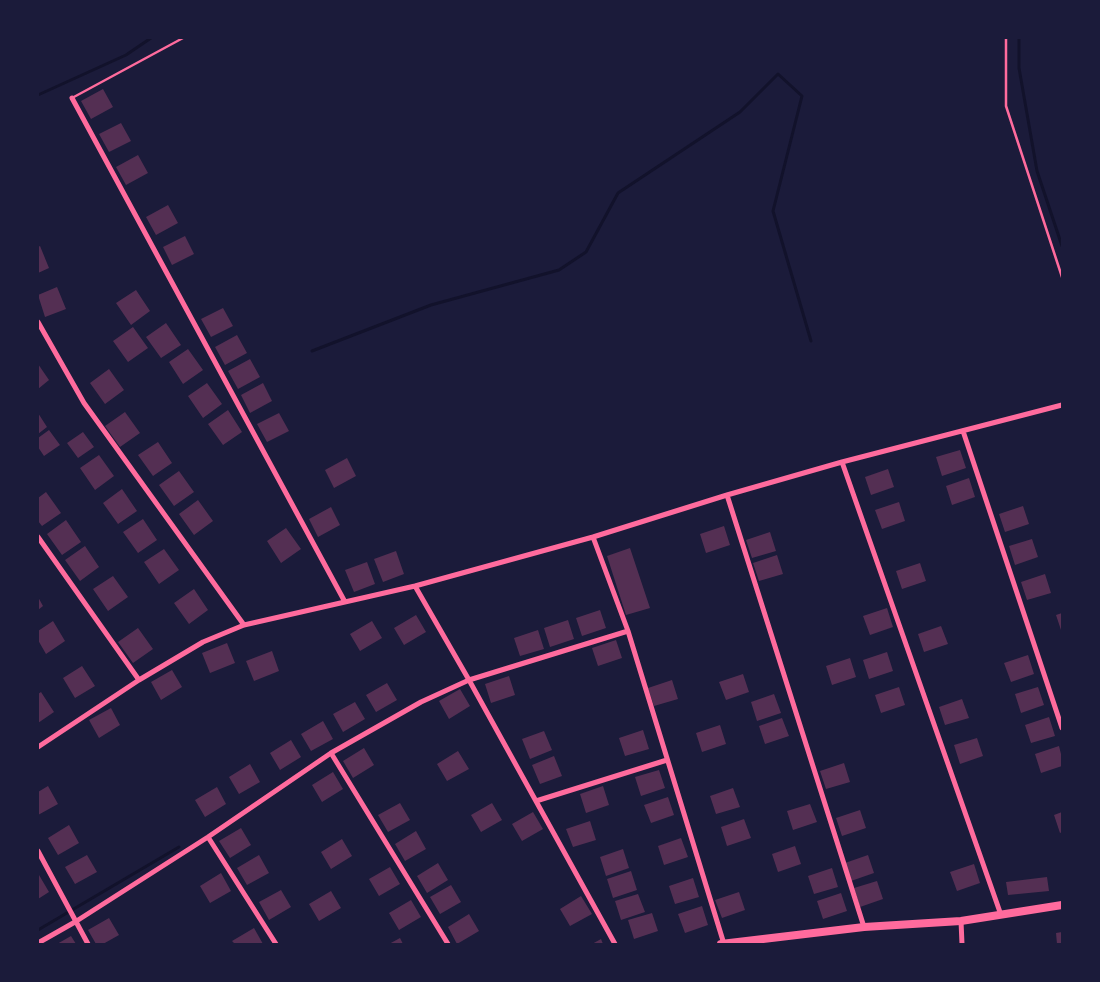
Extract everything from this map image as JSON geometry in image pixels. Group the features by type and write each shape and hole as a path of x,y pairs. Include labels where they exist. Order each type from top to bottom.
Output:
{"main road":[{"path":"722,944 864,927 961,921 1062,905"}],"street":[{"path":"72,98 345,602"},
{"path":"38,322 84,403 244,625"},
{"path":"38,747 139,680 203,642 244,625 414,586 593,537 727,495 842,462 1062,405"},
{"path":"964,431 1062,728"},
{"path":"842,462 1001,915"},
{"path":"727,495 864,927"},
{"path":"38,537 139,680"},
{"path":"593,537 628,631 722,944"},
{"path":"414,586 469,680 615,944"},
{"path":"38,944 208,837 331,753 421,702 469,680 628,631"},
{"path":"331,753 448,944"},
{"path":"536,801 667,760"},
{"path":"208,837 276,944"},
{"path":"38,851 88,944"},
{"path":"961,921 962,944"}],"lane":[{"path":"72,98 183,38"},
{"path":"1006,38 1006,106 1062,277"}],"building":[{"path":"103,89 113,107 91,119 81,101"},
{"path":"121,123 131,141 109,152 99,134"},
{"path":"138,155 148,173 126,185 116,167"},
{"path":"168,205 178,223 156,235 146,217"},
{"path":"185,236 194,254 172,265 163,247"},
{"path":"40,246 49,268 38,273 38,247"},
{"path":"57,287 66,309 45,317 38,295"},
{"path":"136,290 150,311 131,325 116,303"},
{"path":"223,308 233,326 211,337 201,319"},
{"path":"166,323 181,345 161,358 146,337"},
{"path":"133,327 148,348 128,362 113,341"},
{"path":"237,335 247,353 225,365 215,347"},
{"path":"188,349 203,370 183,384 169,362"},
{"path":"250,359 260,377 238,389 228,371"},
{"path":"38,364 49,380 38,389"},
{"path":"109,369 124,390 105,404 90,383"},
{"path":"207,383 222,404 203,418 188,396"},
{"path":"263,383 272,401 250,413 241,395"},
{"path":"228,410 242,432 223,445 208,424"},
{"path":"125,412 140,433 120,447 105,426"},
{"path":"38,413 47,427 38,434"},
{"path":"279,413 289,431 267,442 257,424"},
{"path":"49,430 60,445 44,456 38,447 38,438"},
{"path":"83,432 94,447 78,458 67,443"},
{"path":"158,442 172,463 153,476 138,455"},
{"path":"960,450 966,468 942,476 936,457"},
{"path":"99,455 114,476 95,490 80,468"},
{"path":"347,458 356,476 334,488 325,470"},
{"path":"888,469 894,487 871,495 865,477"},
{"path":"179,471 194,492 174,506 159,485"},
{"path":"969,478 975,497 952,505 946,486"},
{"path":"122,489 137,511 118,524 103,503"},
{"path":"46,492 61,513 42,526 38,521 38,498"},
{"path":"198,500 213,521 194,535 179,514"},
{"path":"899,502 905,521 882,529 875,510"},
{"path":"1023,506 1029,524 1005,532 999,514"},
{"path":"331,507 340,525 318,537 309,519"},
{"path":"143,519 157,540 138,553 123,532"},
{"path":"66,520 81,542 62,555 47,534"},
{"path":"724,526 730,545 706,553 700,534"},
{"path":"286,528 301,549 281,563 267,541"},
{"path":"770,532 776,551 752,558 746,540"},
{"path":"1032,539 1038,557 1015,565 1009,546"},
{"path":"85,546 99,567 80,581 65,560"},
{"path":"630,548 650,608 626,615 607,556"},
{"path":"164,549 179,570 159,584 144,562"},
{"path":"396,551 404,574 383,582 374,559"},
{"path":"777,555 783,574 759,581 753,563"},
{"path":"367,562 375,584 354,592 345,570"},
{"path":"920,563 926,581 902,589 896,571"},
{"path":"1045,574 1051,593 1027,600 1021,582"},
{"path":"113,576 128,597 108,611 93,589"},
{"path":"194,589 208,610 189,624 174,603"},
{"path":"38,597 43,606 38,610"},
{"path":"887,608 893,627 870,635 863,616"},
{"path":"600,610 606,628 582,636 576,618"},
{"path":"1062,613 1062,633 1056,615"},
{"path":"416,615 426,632 404,645 394,628"},
{"path":"568,620 574,639 550,647 544,628"},
{"path":"53,621 65,641 46,654 38,640 38,631"},
{"path":"372,621 382,638 360,651 350,634"},
{"path":"941,626 948,644 924,652 918,634"},
{"path":"138,628 153,649 133,663 118,642"},
{"path":"538,630 544,649 520,656 514,638"},
{"path":"616,640 622,658 598,666 592,648"},
{"path":"227,643 235,663 210,673 202,653"},
{"path":"272,651 279,671 254,681 246,661"},
{"path":"887,652 893,671 869,679 863,660"},
{"path":"1028,655 1034,674 1011,682 1004,663"},
{"path":"850,658 856,677 832,685 826,666"},
{"path":"82,666 95,686 75,698 63,678"},
{"path":"172,670 182,687 161,700 151,682"},
{"path":"743,674 749,692 726,700 719,682"},
{"path":"509,676 515,695 491,703 485,684"},
{"path":"672,680 678,699 654,706 648,688"},
{"path":"387,683 397,700 376,712 366,695"},
{"path":"899,687 905,705 881,713 875,695"},
{"path":"1038,687 1044,705 1021,713 1015,694"},
{"path":"460,689 470,706 449,719 439,701"},
{"path":"41,692 54,712 38,723 38,694"},
{"path":"774,694 781,713 757,721 751,702"},
{"path":"962,699 969,718 945,725 939,707"},
{"path":"355,702 365,719 343,732 333,714"},
{"path":"111,708 120,725 99,738 89,720"},
{"path":"1049,717 1055,736 1031,743 1025,725"},
{"path":"782,718 789,736 765,744 759,726"},
{"path":"323,721 333,739 311,751 301,734"},
{"path":"720,725 726,744 702,752 696,733"},
{"path":"643,730 649,749 625,756 619,738"},
{"path":"544,731 552,750 530,759 522,739"},
{"path":"977,738 983,756 960,764 954,745"},
{"path":"291,740 301,757 280,770 270,753"},
{"path":"1059,746 1062,766 1041,773 1035,754"},
{"path":"364,748 374,765 353,778 343,761"},
{"path":"458,751 469,769 447,781 437,764"},
{"path":"554,756 562,776 540,784 532,765"},
{"path":"844,763 850,782 826,789 820,771"},
{"path":"250,764 260,782 239,794 229,777"},
{"path":"659,770 665,788 641,796 635,777"},
{"path":"333,772 343,789 322,802 312,785"},
{"path":"48,786 58,804 38,815 38,792"},
{"path":"603,786 609,805 586,813 580,794"},
{"path":"217,787 226,804 205,817 195,800"},
{"path":"733,788 740,807 716,814 710,796"},
{"path":"668,797 674,815 651,823 644,805"},
{"path":"400,803 410,820 388,832 378,815"},
{"path":"492,803 502,820 481,832 471,815"},
{"path":"810,804 817,822 793,830 787,811"},
{"path":"860,810 866,828 842,836 836,818"},
{"path":"533,812 543,829 522,841 512,824"},
{"path":"1062,812 1062,832 1060,833 1054,815"},
{"path":"744,819 751,838 727,846 721,827"},
{"path":"590,821 596,840 573,847 566,829"},
{"path":"69,825 79,843 58,855 48,838"},
{"path":"241,828 251,845 230,858 219,841"},
{"path":"416,831 426,849 405,861 395,844"},
{"path":"681,838 688,857 664,865 658,846"},
{"path":"342,839 352,856 331,869 321,852"},
{"path":"795,846 801,864 778,872 772,854"},
{"path":"623,849 629,868 606,876 600,857"},
{"path":"87,855 97,872 75,884 65,867"},
{"path":"259,855 269,873 247,885 237,868"},
{"path":"868,855 874,873 851,881 845,863"},
{"path":"438,863 448,880 427,893 417,876"},
{"path":"974,864 980,883 957,891 950,872"},
{"path":"390,867 400,884 379,896 369,879"},
{"path":"832,868 838,887 814,894 808,876"},
{"path":"631,871 637,890 613,898 607,879"},
{"path":"221,873 231,891 210,903 200,886"},
{"path":"38,876 49,892 38,899"},
{"path":"1047,877 1049,891 1008,895 1006,882"},
{"path":"693,878 699,897 675,904 669,886"},
{"path":"877,881 883,899 860,907 854,888"},
{"path":"451,885 461,902 440,914 430,897"},
{"path":"281,890 291,907 269,920 259,902"},
{"path":"331,891 341,908 319,921 309,904"},
{"path":"739,892 745,910 722,918 715,900"},
{"path":"841,893 847,911 823,919 817,901"},
{"path":"638,894 645,912 621,920 615,901"},
{"path":"581,896 592,914 570,926 560,909"},
{"path":"411,900 421,917 399,930 389,913"},
{"path":"702,906 708,925 685,933 678,914"},
{"path":"652,913 658,931 634,939 628,920"},
{"path":"469,914 479,931 457,944 448,927"},
{"path":"109,918 119,935 103,944 96,944 88,930"},
{"path":"254,928 263,944 235,944 232,941"},
{"path":"1062,932 1062,944 1057,944 1056,933"},
{"path":"71,936 76,944 57,944"},
{"path":"400,938 403,944 389,944"},
{"path":"601,939 603,944 592,944"}],"waterway":[{"path":"38,95 126,55 151,38"},
{"path":"1019,38 1019,68 1037,171 1062,246"},
{"path":"312,351 431,305 559,270 586,252 618,193 740,112 778,74 802,96 773,211 811,341"},
{"path":"38,930 179,847"}]}
